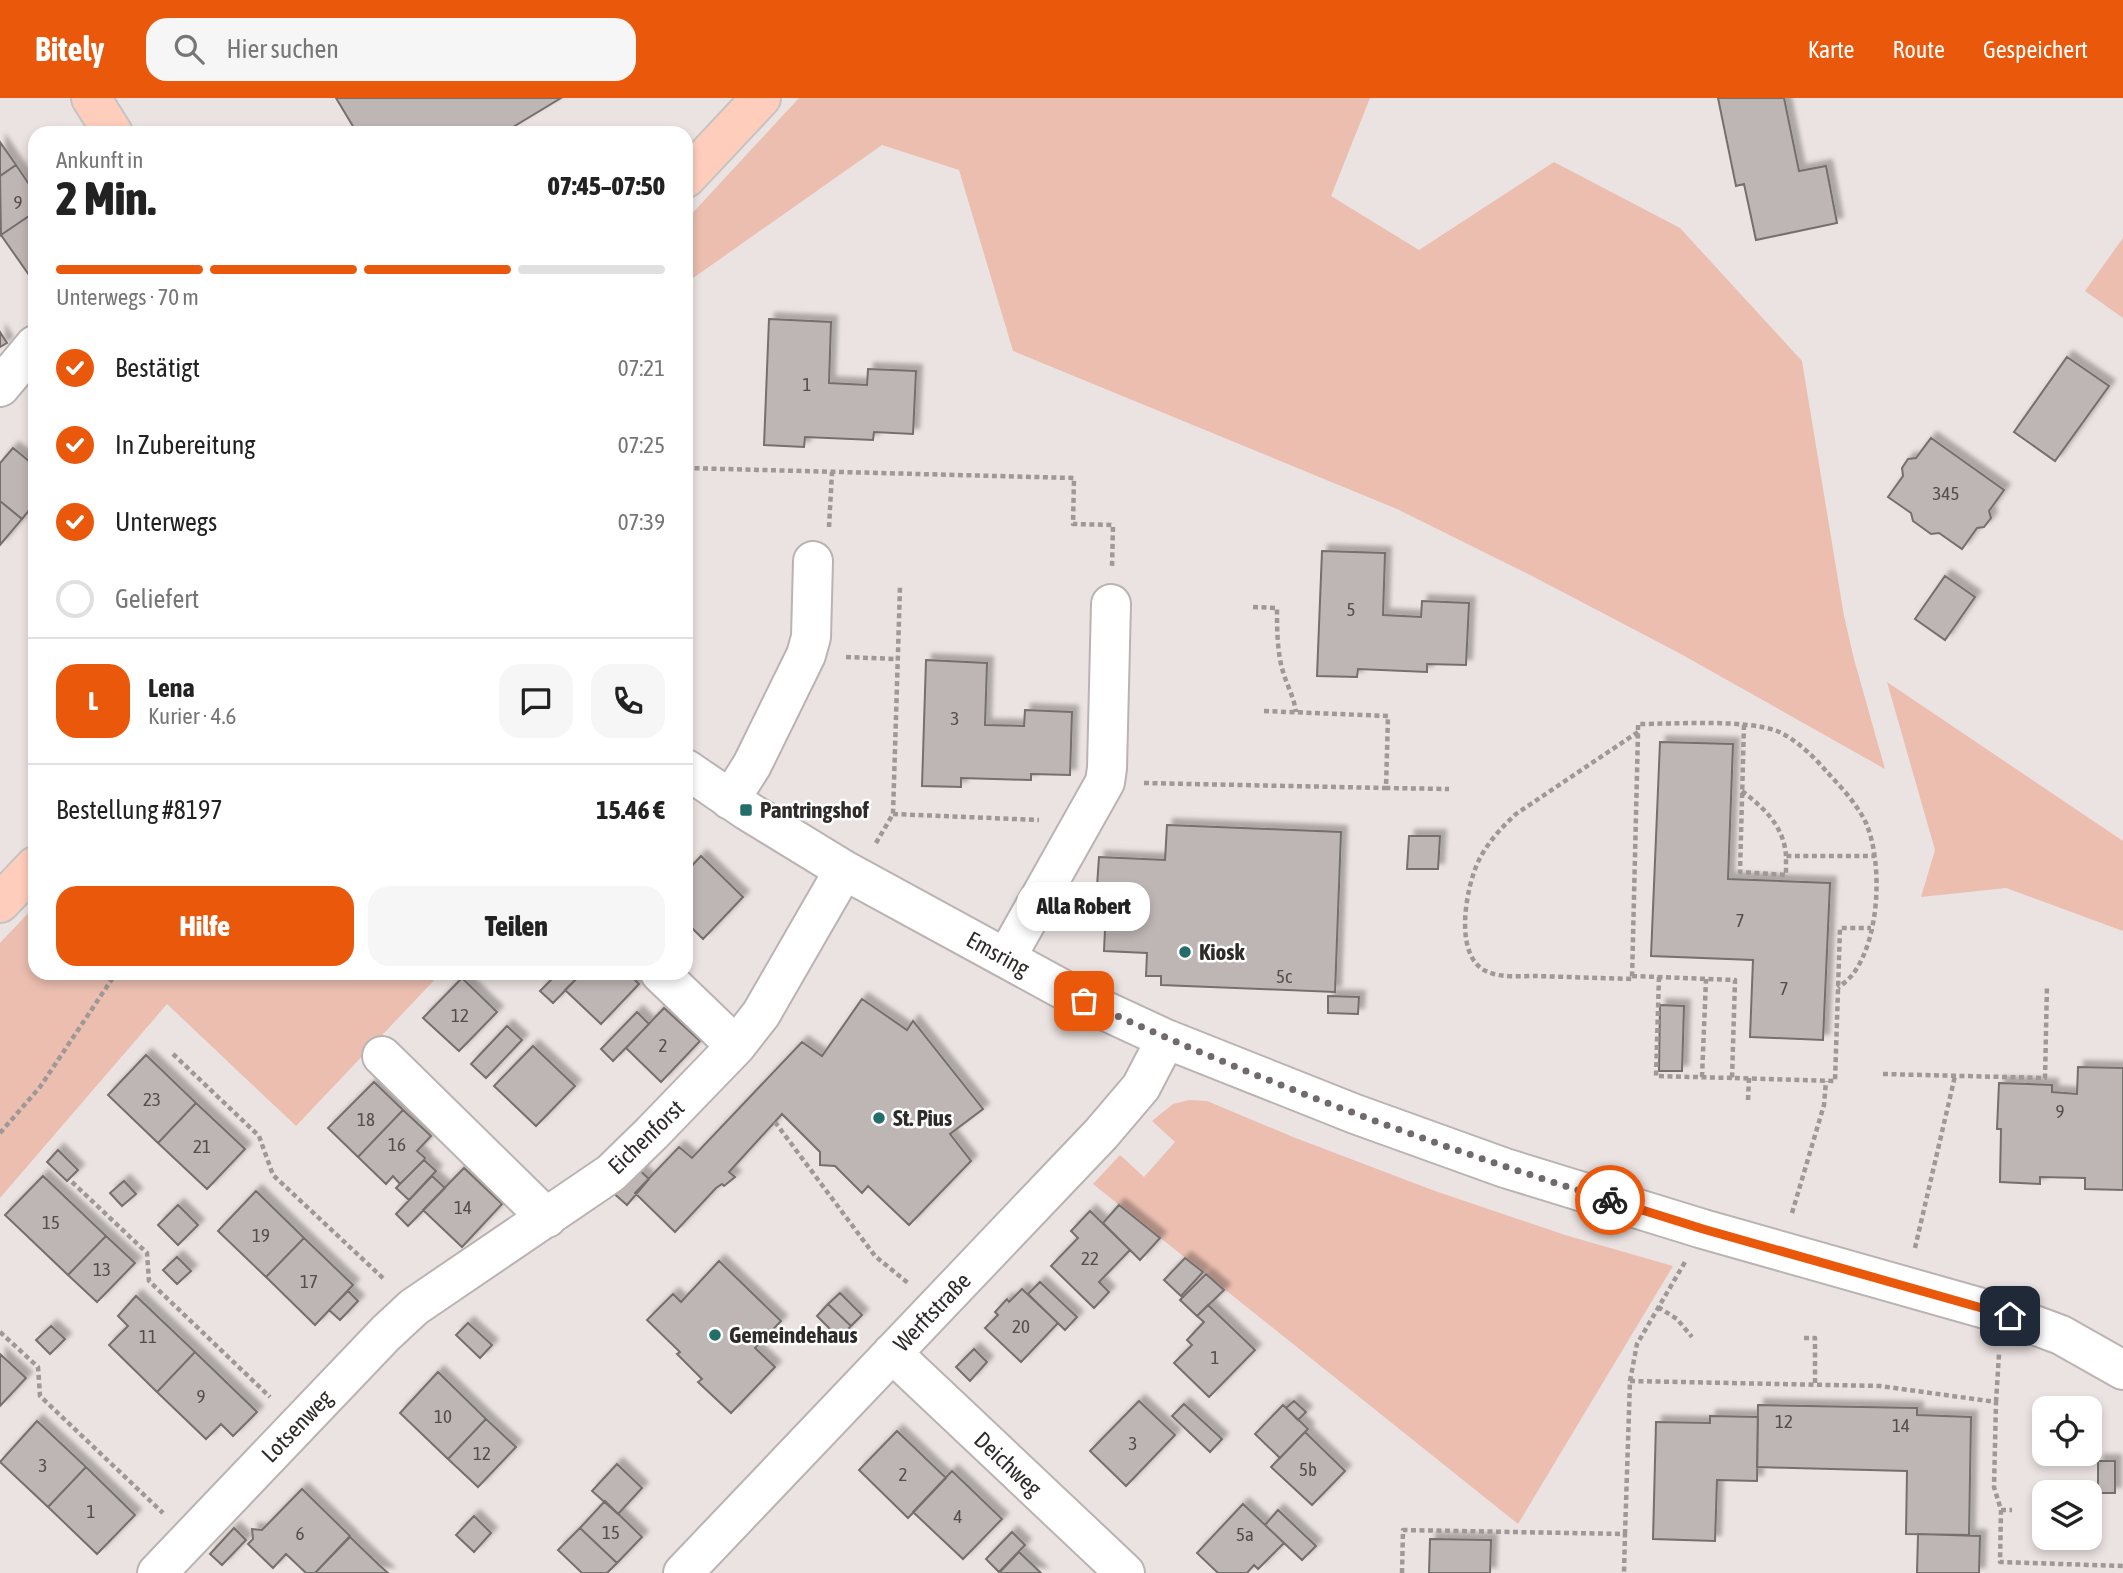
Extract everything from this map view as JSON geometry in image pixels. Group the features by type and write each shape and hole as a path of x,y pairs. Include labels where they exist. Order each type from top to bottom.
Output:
{"main road":[{"path":"91,98 109,126"},
{"path":"693,171 761,98"},
{"path":"0,903 28,873"}],"street":[{"path":"0,387 28,353"},
{"path":"730,800 752,765 806,655 811,637 813,561"},
{"path":"1006,958 1105,782 1111,604"},
{"name":"Emsring","path":"693,774 730,800 851,874 1084,1001 1166,1039 1355,1114 1505,1168 1703,1229 2010,1316 2061,1335 2123,1370"},
{"name":"Eichenforst","path":"428,1296 611,1173 736,1046 761,1013 851,874"},
{"path":"667,980 736,1046"},
{"name":"Werftstraße","path":"683,1573 1101,1134 1141,1087 1166,1039"},
{"path":"382,1056 547,1218"},
{"name":"Lotsenweg","path":"157,1573 299,1424 428,1296"},
{"name":"Deichweg","path":"892,1353 1125,1573"}],"path":[{"path":"693,468 1074,478 1073,524 1114,525 1111,604"},
{"path":"813,561 829,540 832,472"},
{"path":"851,874 893,814 900,587"},
{"path":"1253,607 1277,608 1277,636 1283,673 1294,697 1296,712"},
{"path":"806,655 897,659"},
{"path":"1264,711 1388,716 1385,788"},
{"path":"1639,732 1516,814 1502,827 1480,859 1467,895 1466,942 1472,959 1487,972 1509,976 1632,979 1639,732 1639,724 1744,725 1778,732 1798,744 1821,764 1847,794 1866,823 1875,856 1876,899 1864,954 1853,974 1838,988"},
{"path":"1742,791 1762,806 1775,823 1785,843 1786,875 1740,872 1742,791 1744,725"},
{"path":"1105,782 1449,789"},
{"path":"893,814 1083,821"},
{"path":"1786,856 1875,856"},
{"path":"1659,977 1656,1076 1835,1081 1840,928 1871,928"},
{"path":"1632,976 1735,980 1732,1078"},
{"path":"1702,1077 1706,979"},
{"path":"0,1133 40,1087 111,980"},
{"path":"1882,1074 2045,1078 2047,985"},
{"path":"173,1054 259,1136 273,1175 428,1296"},
{"path":"1906,1286 1955,1076"},
{"path":"1748,1100 1749,1078"},
{"path":"1780,1251 1824,1105 1826,1081"},
{"path":"775,1122 875,1256"},
{"path":"72,1182 147,1253 149,1281 299,1424"},
{"path":"1624,1573 1630,1381 1637,1344 1703,1229"},
{"path":"1658,1307 1677,1319 1692,1337"},
{"path":"2010,1316 1999,1354 1996,1402 1994,1487 2001,1510 2000,1563 2123,1566"},
{"path":"0,1332 38,1367 40,1396 190,1538"},
{"path":"1804,1338 1815,1338 1815,1384"},
{"path":"1630,1381 1880,1386 1996,1402"},
{"path":"2001,1510 2012,1510"},
{"path":"1402,1573 1403,1530 1625,1534"}],"shaded area":[{"path":"799,98 1370,98 1331,196 1419,250 1554,162 1680,228 1802,361 1844,616 1885,769 1679,653 1397,509 1013,351 959,170 882,145 693,278 693,212"},
{"path":"2123,238 2123,318 2085,291"},
{"path":"1887,682 2123,841 2123,931 2006,888 1921,897 1935,850"},
{"path":"28,913 28,980 434,980 296,1126 167,1004 0,1198 0,943"},
{"path":"1189,1100 1207,1101 1435,1191 1565,1235 1673,1266 1518,1524 1093,1184 1120,1155 1144,1177 1175,1142 1152,1121 1173,1104"}],"building":[{"path":"336,98 561,98 515,126 353,126"},
{"path":"1718,98 1784,98 1799,171 1826,166 1837,223 1756,240 1744,184 1736,186"},
{"path":"0,142 16,165 0,176"},
{"path":"16,165 28,183 28,217 1,235 0,176"},
{"path":"28,217 28,274 1,235"},
{"path":"769,319 831,322 829,383 867,385 868,369 916,371 913,434 874,432 873,440 805,437 804,447 764,445"},
{"path":"0,332 7,343 0,347"},
{"path":"2067,357 2109,386 2055,461 2014,432"},
{"path":"1931,438 2004,490 1989,511 1991,518 1984,527 1977,528 1962,549 1939,533 1931,534 1913,521 1911,513 1888,497 1903,476 1902,468 1908,459 1916,458"},
{"path":"13,448 28,460 28,512 22,519 0,501 0,463"},
{"path":"0,501 22,519 0,545"},
{"path":"1322,551 1385,553 1383,615 1421,617 1422,601 1469,603 1466,665 1427,664 1427,672 1358,669 1357,677 1317,676"},
{"path":"1945,576 1975,597 1945,640 1915,619"},
{"path":"926,660 987,663 985,725 1024,726 1025,710 1072,712 1070,775 1031,774 1031,780 961,778 961,787 922,786"},
{"path":"1660,742 1733,744 1728,879 1830,883 1823,1040 1750,1037 1753,960 1651,956"},
{"path":"1167,825 1341,832 1335,992 1161,985 1161,976 1146,976 1147,953 1104,951 1107,886 1097,886 1099,857 1165,860"},
{"path":"1409,836 1440,836 1438,869 1407,869"},
{"path":"701,856 743,897 703,939 693,929 693,865"},
{"path":"460,980 464,980 497,1012 459,1051 423,1018"},
{"path":"551,980 575,980 553,1003 540,991"},
{"path":"575,980 635,980 639,984 601,1024 565,990"},
{"path":"1328,996 1359,997 1358,1014 1328,1013"},
{"name":"St. Pius","path":"862,999 907,1030 913,1021 983,1109 950,1134 971,1161 909,1225 868,1186 862,1193 835,1166 820,1165 820,1152 782,1114 729,1172 735,1177 724,1186 722,1184 716,1188 675,1232 635,1193 679,1147 692,1158 802,1042 822,1056"},
{"path":"1660,1005 1684,1006 1682,1071 1659,1071"},
{"path":"664,1008 700,1041 661,1082 626,1048"},
{"path":"637,1012 649,1024 613,1061 601,1049"},
{"path":"507,1026 522,1040 486,1078 471,1064"},
{"path":"533,1046 575,1086 536,1126 494,1086"},
{"path":"146,1055 196,1103 158,1143 108,1095"},
{"path":"2078,1067 2123,1068 2123,1190 2085,1189 2085,1178 2040,1177 2040,1184 2000,1182 2001,1129 1997,1129 1999,1083 2052,1085 2052,1092 2077,1094"},
{"path":"374,1082 403,1110 358,1157 328,1128"},
{"path":"196,1103 245,1149 207,1189 158,1143"},
{"path":"403,1110 431,1136 417,1151 424,1160 400,1184 393,1176 386,1184 358,1157"},
{"path":"58,1150 78,1170 67,1181 47,1162"},
{"path":"424,1160 436,1171 409,1200 396,1188"},
{"path":"635,1166 649,1179 627,1205 611,1191"},
{"path":"464,1168 502,1204 462,1247 423,1210"},
{"path":"43,1176 106,1236 68,1275 5,1215"},
{"path":"432,1176 445,1188 408,1226 396,1214"},
{"path":"124,1181 136,1194 122,1206 110,1193"},
{"path":"256,1191 304,1238 266,1277 218,1231"},
{"path":"178,1205 198,1225 178,1245 158,1225"},
{"path":"1119,1205 1160,1238 1140,1260 1103,1223"},
{"path":"1090,1211 1130,1250 1099,1282 1109,1292 1094,1308 1051,1266 1078,1238 1071,1231"},
{"path":"106,1236 135,1263 97,1302 68,1275"},
{"path":"304,1238 353,1285 315,1325 266,1277"},
{"path":"177,1257 191,1271 177,1284 163,1270"},
{"path":"1185,1258 1203,1272 1181,1296 1164,1280"},
{"name":"Gemeindehaus","path":"719,1261 781,1321 755,1348 775,1367 731,1413 698,1382 702,1379 677,1354 680,1352 647,1320 673,1294 681,1302"},
{"path":"1206,1274 1224,1290 1197,1316 1180,1300"},
{"path":"1040,1282 1077,1317 1065,1330 1028,1294"},
{"path":"1022,1289 1058,1323 1021,1362 985,1328 998,1315 995,1312 1007,1299 1009,1302"},
{"path":"348,1291 358,1301 340,1320 329,1310"},
{"path":"840,1293 862,1315 851,1326 828,1304"},
{"path":"136,1296 195,1352 157,1392 109,1345 128,1326 118,1316"},
{"path":"828,1304 851,1326 839,1338 817,1316"},
{"path":"1208,1305 1255,1350 1209,1397 1174,1363 1192,1345 1187,1340 1204,1322 1197,1316"},
{"path":"468,1323 492,1345 480,1358 456,1335"},
{"path":"51,1326 65,1339 50,1354 36,1340"},
{"path":"974,1349 987,1362 970,1381 956,1367"},
{"path":"195,1352 257,1412 233,1436 221,1424 206,1439 157,1392"},
{"path":"0,1354 26,1378 0,1406"},
{"path":"438,1372 486,1419 448,1459 400,1413"},
{"path":"1139,1401 1175,1435 1126,1486 1090,1451"},
{"path":"1294,1401 1306,1412 1298,1420 1286,1408"},
{"path":"1184,1404 1222,1439 1210,1452 1172,1416"},
{"path":"1283,1405 1308,1429 1280,1458 1255,1434"},
{"path":"1758,1405 1917,1408 1917,1415 1971,1417 1969,1535 1906,1534 1907,1471 1757,1467"},
{"path":"1710,1416 1758,1417 1757,1481 1717,1480 1715,1541 1653,1539 1656,1422 1710,1423"},
{"path":"486,1419 516,1447 478,1487 448,1459"},
{"path":"37,1421 86,1467 48,1507 0,1462"},
{"path":"897,1431 946,1478 908,1518 859,1470"},
{"path":"1305,1432 1345,1471 1312,1505 1271,1467"},
{"path":"2102,1461 2115,1461 2115,1493 2102,1493 2102,1480 2098,1480 2098,1466 2102,1466"},
{"path":"617,1464 642,1488 618,1514 592,1491"},
{"path":"86,1467 135,1515 97,1554 48,1507"},
{"path":"952,1471 1002,1519 963,1559 913,1512"},
{"path":"302,1489 350,1536 315,1573 306,1573 286,1554 273,1568 248,1544 253,1539 252,1529 262,1530"},
{"path":"605,1501 642,1537 617,1563 580,1528"},
{"path":"1243,1504 1284,1543 1258,1569 1254,1565 1247,1573 1218,1573 1197,1553"},
{"path":"1278,1510 1316,1546 1302,1560 1265,1525"},
{"path":"474,1516 491,1533 474,1552 456,1535"},
{"path":"234,1528 246,1540 222,1565 210,1554"},
{"path":"580,1528 617,1563 607,1573 582,1573 558,1550"},
{"path":"1012,1532 1025,1545 999,1572 986,1559"},
{"path":"1918,1534 1980,1536 1979,1573 1917,1573"},
{"path":"350,1537 379,1565 388,1573 315,1573"},
{"path":"1430,1539 1491,1540 1490,1573 1429,1573"},
{"path":"1019,1552 1041,1573 999,1573"}],"way so far":[{"path":"1084,1001 1166,1039 1355,1114 1505,1168 1610,1200"}],"place":[{"name":"Pantringshof","path":"746,810"},
{"name":"Kiosk","path":"1185,952"},
{"name":"Alla Robert","path":"1084,1001"},
{"name":"St. Pius","path":"879,1118"},
{"name":"Gemeindehaus","path":"715,1335"}],"route":[{"path":"1610,1200 2010,1316"}]}
